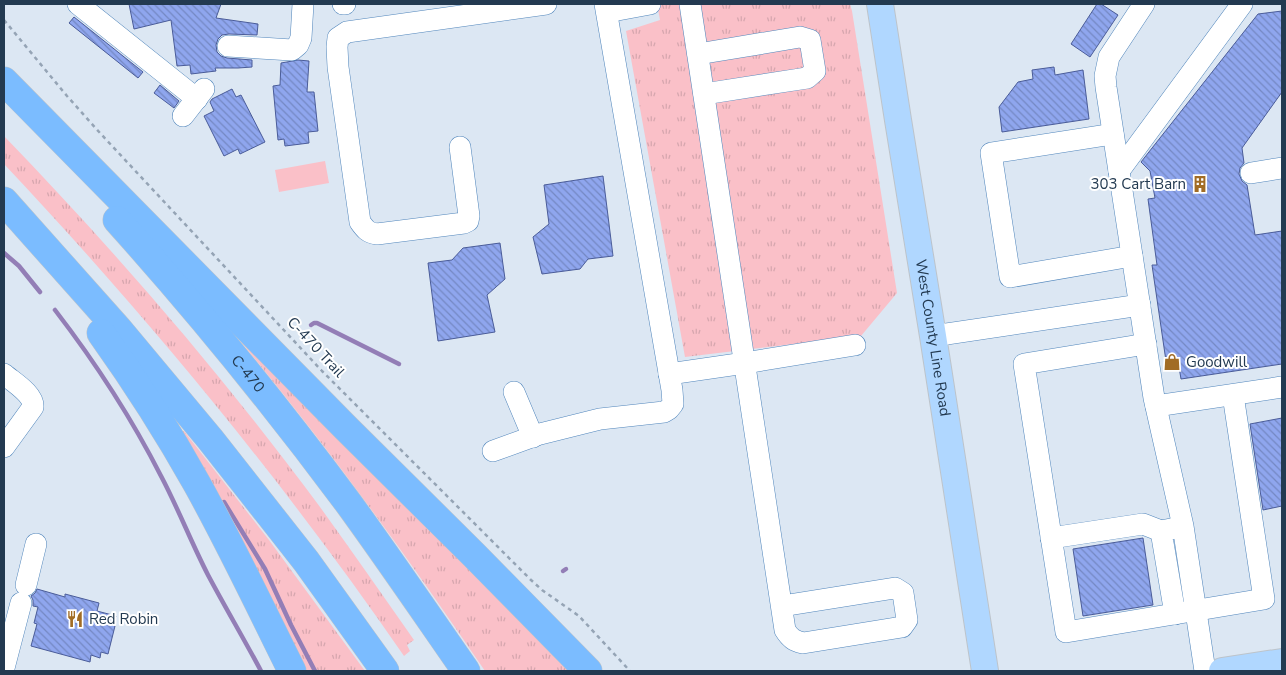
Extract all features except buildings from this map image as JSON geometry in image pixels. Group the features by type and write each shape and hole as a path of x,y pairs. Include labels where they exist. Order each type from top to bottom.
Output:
{"highway":[{"path":"4,81 588,671"},
{"name":"C-470","path":"4,98 138,243 253,380 359,517 466,671"},
{"path":"8,206 22,234 55,272 97,327 128,371 169,436 212,510 292,671"},
{"path":"8,206 119,330 204,432 306,561 385,671"}],"main road":[{"name":"West County Line Road","path":"880,4 985,671"},
{"path":"1222,671 1282,662"}],"lane":[{"path":"78,4 201,94 184,116"},
{"path":"228,46 292,50 298,45 301,38 303,4"},
{"path":"460,147 470,216 468,221 377,234 365,230 360,222 336,46 338,38 347,32 546,4"},
{"path":"493,451 533,437 600,419 664,412 673,404 606,8 650,4"},
{"path":"690,4 785,630 789,637 803,643 902,626 907,620 903,593 895,588 782,606"},
{"path":"1119,171 1242,4"},
{"path":"1135,7 1109,57 1105,76 1106,87 1156,406 1183,526 1205,671"},
{"path":"698,54 800,37 810,40 815,70 807,78 704,94"},
{"path":"1113,134 991,153 1010,277 1132,256"},
{"path":"1251,172 1282,168"},
{"path":"933,336 1140,305"},
{"path":"1146,344 1024,364 1066,632 1264,599 1233,395"},
{"path":"669,374 855,345"},
{"path":"4,374 31,397 34,403 33,407 7,436"},
{"path":"1156,406 1282,387"},
{"path":"514,392 533,437"},
{"path":"1051,538 1143,524 1161,531 1183,526"},
{"path":"1161,531 1175,614"},
{"path":"4,668 36,544"}],"path":[{"name":"C-470 Trail","path":"4,20 100,133 322,371 531,580 579,616 630,671"}],"green space":[{"path":"657,4 850,4 897,293 861,336 685,357 626,31 660,20"},
{"path":"4,136 88,225 208,363 283,459 332,524 414,640 407,645 410,651 404,656 311,527 213,402 111,281 4,164"},
{"path":"325,161 329,183 279,192 275,170"},
{"path":"236,336 573,671 485,671 365,500"},
{"path":"184,431 269,540 365,671 303,671 179,433"}],"waterway":[{"path":"4,253 19,266 40,292"},
{"path":"55,310 98,370 137,432 167,488 208,575 261,671"},
{"path":"311,325 317,323 399,364"},
{"path":"224,502 265,569 315,671"}],"place":[{"name":"303 Cart Barn","path":"1200,184"},
{"name":"Goodwill","path":"1172,362"},
{"name":"Red Robin","path":"75,619"}]}
